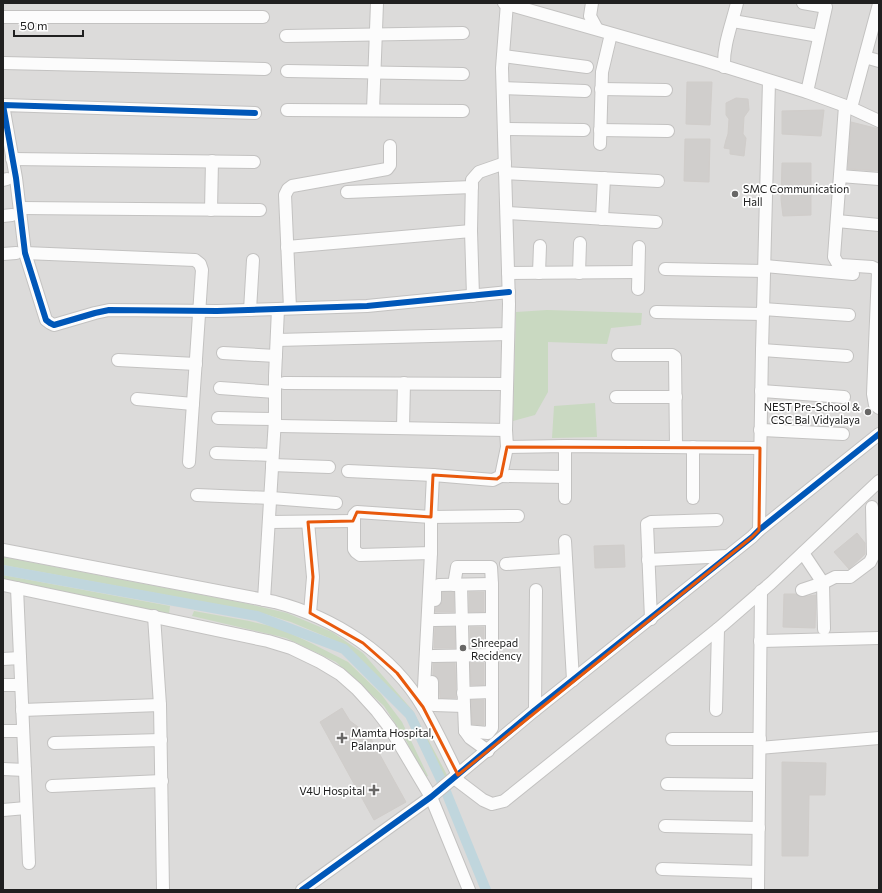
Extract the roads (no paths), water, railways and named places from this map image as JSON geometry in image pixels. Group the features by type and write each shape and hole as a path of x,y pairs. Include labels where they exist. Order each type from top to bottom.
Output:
{"street":[{"path":"373,110 377,3"},
{"path":"504,3 597,29 807,92 848,107 879,121"},
{"path":"501,476 507,448 506,430 509,292 503,88 503,56 507,3"},
{"path":"592,3 590,16 597,29"},
{"path":"724,67 726,43 737,3"},
{"path":"803,3 826,7 807,92"},
{"path":"879,4 876,25 848,107 840,176 834,257 838,264 872,267 876,268 878,272 872,394 875,405 879,408"},
{"path":"3,17 263,18"},
{"path":"733,21 819,36"},
{"path":"286,36 463,33"},
{"path":"600,144 602,69 611,34"},
{"path":"503,56 586,67"},
{"path":"864,57 879,61"},
{"path":"3,63 265,69"},
{"path":"287,71 463,74"},
{"path":"759,530 760,430 769,81"},
{"path":"503,88 585,91"},
{"path":"601,89 666,90"},
{"path":"255,113 3,105 12,159 12,213 20,253 46,320 54,325 109,310 199,311 367,306 509,292"},
{"path":"287,110 463,111"},
{"path":"504,129 584,130"},
{"path":"600,130 668,131"},
{"path":"264,600 270,522 272,460 277,422 275,392 277,340 284,309 287,246 285,195 288,189 292,186 387,169 390,165 390,146"},
{"path":"12,159 254,162"},
{"path":"211,210 212,161"},
{"path":"473,296 471,231 472,180 479,172 505,168 604,178 658,181"},
{"path":"840,176 879,179"},
{"path":"602,218 604,178"},
{"path":"346,192 472,187"},
{"path":"12,213 260,210"},
{"path":"507,213 656,222"},
{"path":"837,221 879,225"},
{"path":"287,246 471,231"},
{"path":"579,273 580,243"},
{"path":"539,273 540,246"},
{"path":"638,289 639,247"},
{"path":"3,254 20,253 195,260 200,264 202,270 189,462"},
{"path":"250,310 253,260"},
{"path":"665,269 765,268 853,274"},
{"path":"508,273 638,272"},
{"path":"656,312 763,311 849,315"},
{"path":"277,340 508,334"},
{"path":"762,350 847,356"},
{"path":"223,353 276,356"},
{"path":"618,355 672,355 675,357 676,447"},
{"path":"118,360 196,364"},
{"path":"284,383 507,384"},
{"path":"403,428 404,383"},
{"path":"220,388 275,392"},
{"path":"761,391 844,397"},
{"path":"616,397 676,397"},
{"path":"137,399 193,404"},
{"path":"218,418 403,428 506,430"},
{"path":"760,430 844,434"},
{"path":"302,890 445,786 535,710 651,619 879,434"},
{"path":"507,448 565,446 760,448"},
{"path":"565,446 565,498"},
{"path":"692,447 693,498"},
{"path":"216,453 329,467"},
{"path":"348,471 433,475 493,480 501,476 565,477"},
{"path":"433,475 431,553 423,707 445,786 468,890"},
{"path":"3,585 154,616 283,645 320,662 340,674 367,699 390,728 445,786 492,804 504,801 718,629 803,553 879,481"},
{"path":"197,495 336,503"},
{"path":"802,590 838,576 846,578 850,577 872,559 872,507"},
{"path":"431,553 360,555 354,549 354,515 357,512 431,517 518,516"},
{"path":"651,619 647,527 649,522 717,520"},
{"path":"270,522 353,521"},
{"path":"308,522 313,577 310,613"},
{"path":"565,541 573,680"},
{"path":"3,550 264,600 310,613 341,629 363,643 397,674 423,707"},
{"path":"803,553 823,583 824,629"},
{"path":"648,560 728,556"},
{"path":"506,564 566,560"},
{"path":"466,731 488,733 491,730 491,567 460,566 456,569 462,620 463,693 466,731 470,738 488,751"},
{"path":"464,706 436,705 432,701 435,588 439,584 492,584"},
{"path":"17,588 29,862"},
{"path":"535,710 536,590"},
{"path":"758,890 761,591"},
{"path":"154,616 160,705 163,890"},
{"path":"434,620 492,619"},
{"path":"716,710 718,629"},
{"path":"760,641 879,638"},
{"path":"433,656 492,655"},
{"path":"3,659 20,658"},
{"path":"3,685 22,685"},
{"path":"463,693 492,692"},
{"path":"22,710 160,705"},
{"path":"3,731 23,731"},
{"path":"672,739 760,744 879,738"},
{"path":"54,743 161,740"},
{"path":"3,769 25,770"},
{"path":"52,786 162,782"},
{"path":"668,784 759,785"},
{"path":"3,810 26,808"},
{"path":"665,826 759,828"},
{"path":"662,870 758,872"}],"waterway":[{"path":"3,570 257,616 344,649 410,715 442,782 486,890"}],"place":[{"name":"SMC Communication Hall","path":"735,194"},
{"name":"NEST Pre-School & CSC Bal Vidyalaya","path":"868,412"},
{"name":"Shreepad Recidency","path":"463,648"},
{"name":"Mamta Hospital, Palanpur","path":"342,738"},
{"name":"V4U Hospital","path":"374,790"}]}
